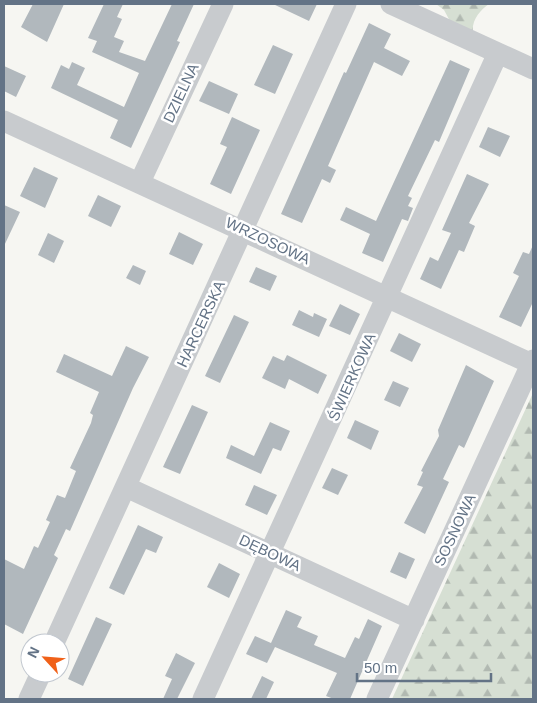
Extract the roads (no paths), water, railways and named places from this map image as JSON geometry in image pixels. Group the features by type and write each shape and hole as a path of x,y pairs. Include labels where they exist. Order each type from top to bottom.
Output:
{"street":[{"name":"DZIELNA","path":"140,182 223,4"},
{"name":"HARCERSKA","path":"59,633 346,4"},
{"path":"391,4 533,69"},
{"name":"ŚWIERKOWA","path":"204,699 272,554 498,53"},
{"name":"WRZOSOWA","path":"4,121 140,182 388,298 532,362"},
{"name":"SOSNOWA","path":"377,699 532,362"},
{"name":"DĘBOWA","path":"126,487 414,620"},
{"path":"29,699 36,683"}]}
